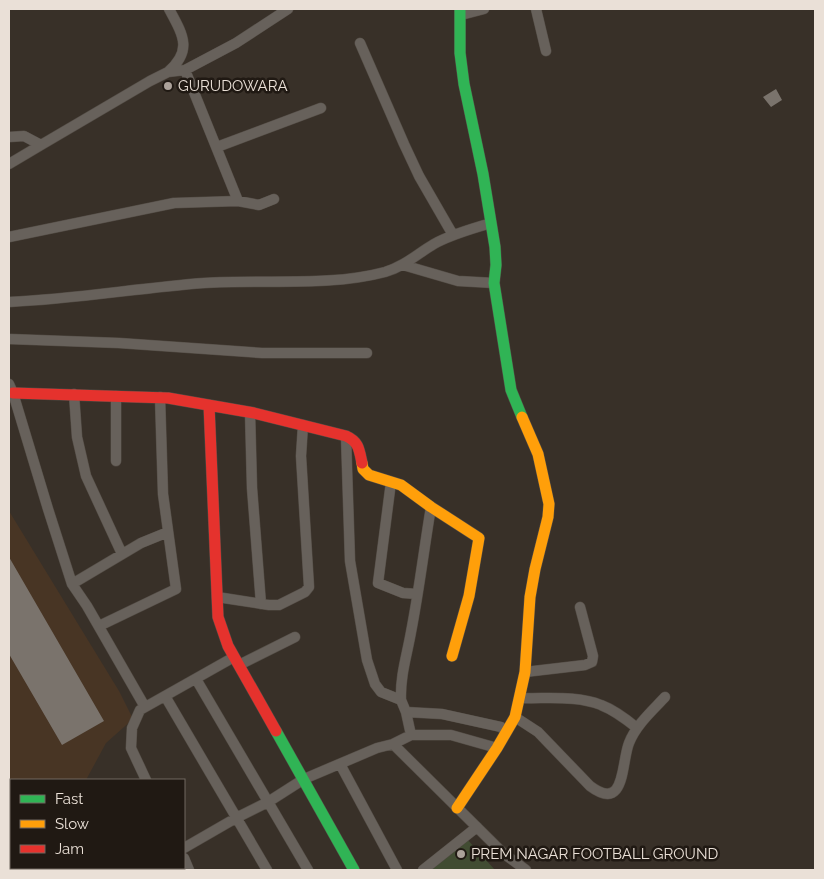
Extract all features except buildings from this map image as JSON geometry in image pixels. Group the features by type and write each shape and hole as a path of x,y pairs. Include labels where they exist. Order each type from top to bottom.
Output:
{"street":[{"path":"9,164 168,72 178,64 184,52 182,38 169,9"},
{"path":"168,72 185,70 236,43 288,9"},
{"path":"457,808 515,717 525,672 530,597 534,569 548,517 549,504 538,454 511,390 494,283 496,265 491,223 464,84 460,53 460,12 484,9"},
{"path":"536,9 546,51"},
{"path":"360,43 419,176 453,235"},
{"path":"185,70 238,201"},
{"path":"217,146 321,108"},
{"path":"9,137 24,136 41,145"},
{"path":"9,237 174,203 238,201 259,204 274,199"},
{"path":"9,302 204,283 339,279 372,275 403,266 434,244 453,235 491,223"},
{"path":"403,266 458,281 494,283"},
{"path":"9,339 101,342 262,353 367,353"},
{"path":"145,707 72,584 11,388 74,394 160,398 208,405 250,412 346,436 354,440 359,450 363,469 369,475 401,485 479,538 469,596 452,656"},
{"path":"74,394 78,437 86,476 122,554"},
{"path":"116,396 116,461"},
{"path":"98,626 176,589 163,494 160,398"},
{"path":"208,405 218,617 228,646 354,870"},
{"path":"250,412 252,488 260,604"},
{"path":"217,597 279,605 305,592 308,587 301,456 303,425"},
{"path":"346,436 350,561 367,660 375,684 381,692 401,700"},
{"path":"392,482 378,583 403,593 417,594"},
{"path":"412,735 401,700 401,688 404,660 431,507"},
{"path":"72,584 141,543 168,532"},
{"path":"525,672 585,665 592,662 593,656 580,607"},
{"path":"146,779 131,748 132,728 140,710 196,679 295,637"},
{"path":"196,679 308,870"},
{"path":"165,696 267,870"},
{"path":"515,717 538,732 590,786 600,793 608,794 616,790 620,782 629,743 637,728 665,697"},
{"path":"520,698 586,700 616,713 637,728"},
{"path":"406,712 447,715 501,727 506,732"},
{"path":"185,847 304,780 412,735 451,735 497,748"},
{"path":"393,744 503,853 526,870"},
{"path":"340,764 397,870"},
{"path":"423,870 477,827"}],"shaded area":[{"path":"9,511 119,691 133,719 106,743 87,779 10,779 10,869 28,869 9,870"}],"green space":[{"name":"PREM NAGAR FOOTBALL GROUND","path":"466,838 495,870 418,870"}],"traffic: fast":[{"path":"460,9 460,53 464,84 483,174 495,247 494,283 511,390 522,417"},
{"path":"276,731 354,870"}],"traffic: slow":[{"path":"457,808 515,717 525,672 530,597 548,517 549,504 538,454 522,417"},
{"path":"362,463 363,469 369,475 401,485 479,538 469,596 452,656"}],"traffic: jam":[{"path":"13,393 168,398 254,413 346,436 356,443 362,463"},
{"path":"209,405 218,617 228,646 276,731"}],"place":[{"name":"GURUDOWARA","path":"168,86"},
{"name":"PREM NAGAR FOOTBALL GROUND","path":"461,854"}]}
